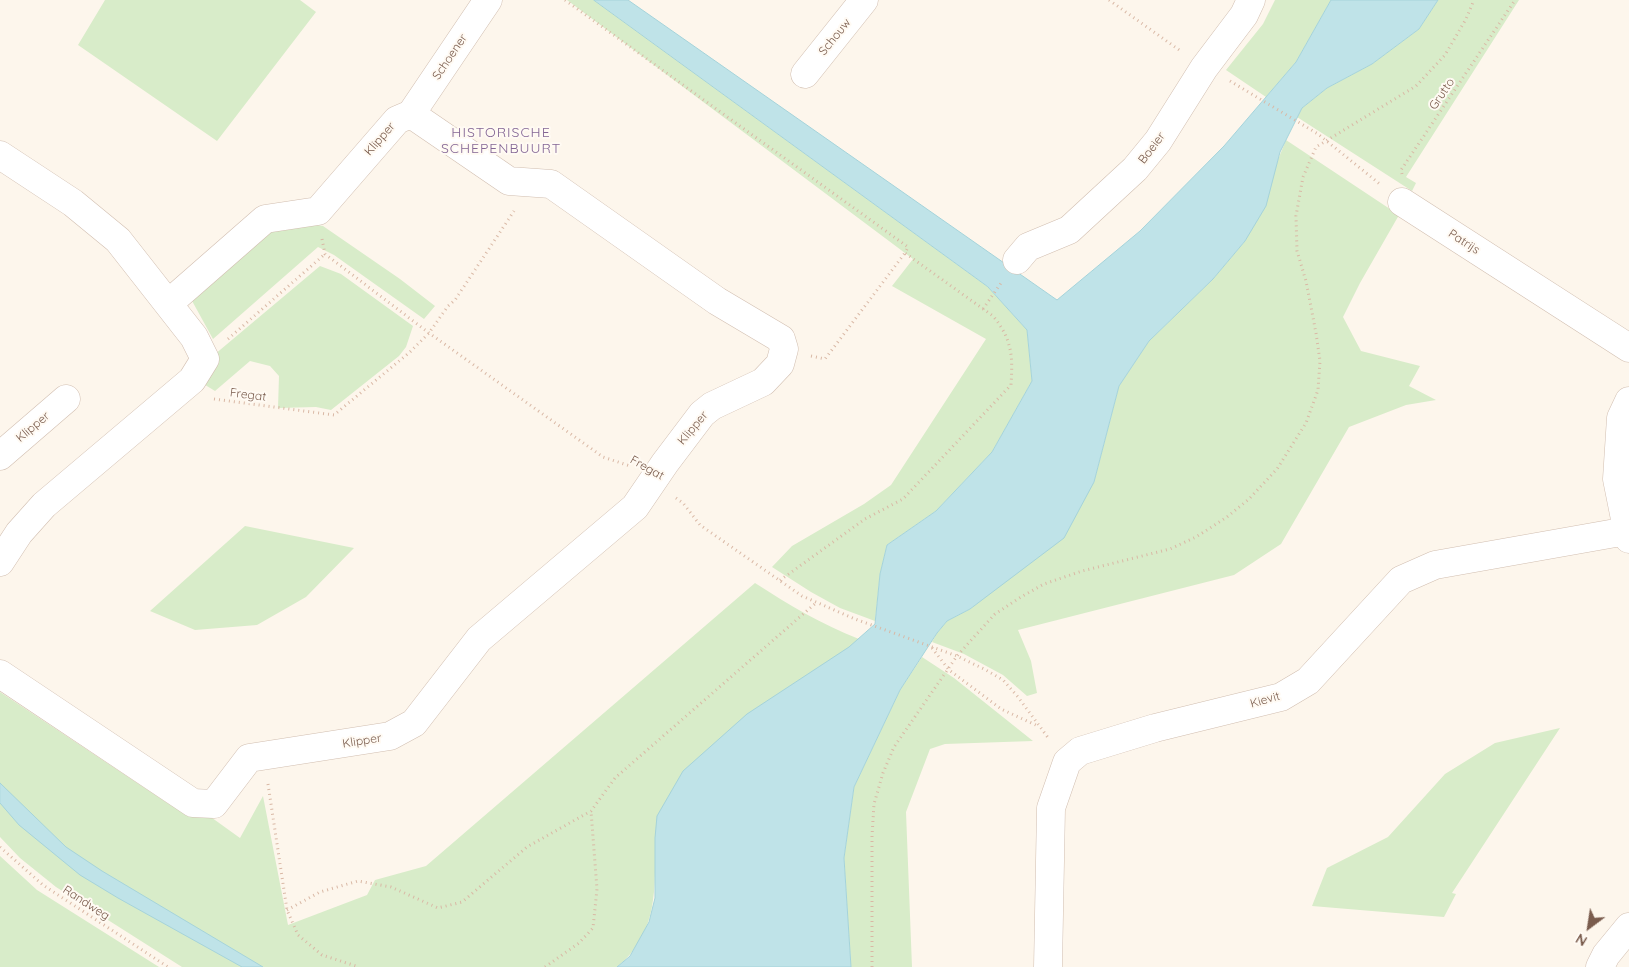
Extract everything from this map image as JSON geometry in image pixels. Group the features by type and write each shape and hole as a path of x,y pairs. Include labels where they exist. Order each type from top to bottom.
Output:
{"street":[{"name":"Schoener","path":"411,114 488,0"},
{"name":"Schouw","path":"805,74 864,0"},
{"name":"Boeier","path":"1017,260 1028,247 1069,230 1135,169 1158,141 1204,68 1244,15 1252,0"},
{"path":"411,114 509,181 551,184 717,301 780,339 784,349"},
{"name":"Klipper","path":"318,211 397,120 411,114"},
{"path":"0,155 73,202 118,240 194,336 198,369 44,505 10,527 0,562"},
{"name":"Patrijs","path":"1402,202 1629,348"},
{"path":"168,303 265,219 318,211"},
{"name":"Klipper","path":"0,674 192,804 214,804 249,758 390,736 414,723 478,638 635,507 702,414 712,406 763,382 780,364 784,349"},
{"name":"Klipper","path":"0,456 66,399"},
{"path":"1628,535 1617,479 1622,418 1629,401"},
{"name":"Kievit","path":"1048,967 1051,808 1067,762 1080,751 1155,728 1281,697 1308,681 1401,580 1435,565 1628,535"},
{"path":"1600,967 1606,956 1629,927"}],"path":[{"path":"565,0 908,247 825,359 784,349"},
{"path":"1109,0 1204,68 1220,74 1318,134 1402,202"},
{"path":"872,967 872,836 874,804 883,773 894,747 957,656 996,614 1044,584 1082,571 1170,549 1196,537 1227,517 1249,499 1277,469 1306,423 1318,390 1320,361 1306,281 1297,251 1296,216 1303,176 1316,147 1416,86 1445,55 1466,19 1474,0"},
{"name":"Grutto","path":"1402,202 1402,170 1515,0"},
{"name":"Fregat","path":"198,369 215,400 334,415 410,352 428,333 448,306 456,300 532,183"},
{"path":"198,369 324,254 318,211"},
{"path":"779,581 865,519 903,500 1010,385 1012,363 1009,344 1002,327 993,316 904,253"},
{"name":"Fregat","path":"324,254 428,333 603,457 634,468 655,479 683,504 700,525 779,581 802,596 855,619 957,656 986,670 1003,680 1018,697 1038,727 1001,709 949,670"},
{"path":"983,309 990,299"},
{"path":"287,910 320,892 358,881 391,887 438,908 462,902 527,847 591,811 614,778 817,602"},
{"path":"931,647 949,670"},
{"path":"264,756 287,910 298,935 322,955 359,967"},
{"path":"545,967 579,943 593,928 597,889 591,811"},
{"name":"Randweg","path":"0,847 43,886 168,967"}],"green space":[{"path":"105,0 300,0 316,12 217,141 78,45"},
{"path":"567,0 594,0 988,287 1027,330 1032,381 992,452 936,511 887,545 880,574 875,621 840,608 772,567 792,546 864,504 891,485 986,339 892,286 913,259"},
{"path":"1275,0 1331,0 1296,62 1266,97 1226,70 1263,24"},
{"path":"1438,0 1519,0 1406,177 1416,183 1412,191 1297,117 1302,108 1327,88 1372,64 1419,29"},
{"path":"1286,140 1399,215 1343,317 1361,351 1420,366 1409,386 1436,400 1406,405 1349,427 1281,544 1234,575 1018,630 1031,661 1037,693 1027,696 1003,675 964,654 932,642 947,621 970,609 983,598 1094,482 1119,386 1149,341 1213,279 1245,241"},
{"path":"305,223 323,226 400,279 435,306 424,319 334,255 318,247 213,339 191,299 275,228"},
{"path":"320,266 341,274 413,326 406,347 399,356 331,410 316,407 278,408 279,376 270,366 250,361 215,391 202,383 214,355"},
{"path":"245,526 354,548 306,597 257,625 195,630 150,611"},
{"path":"755,583 806,614 859,639 655,838 655,874 652,908 641,939 631,954 617,967 182,967 56,887 20,858 0,837 0,692 172,806 208,815 240,838 263,796 288,925 367,895 375,880 426,866"},
{"path":"922,657 954,678 1033,741 945,744 930,749 906,812 912,967 851,967 844,858 854,787 900,690"},
{"path":"1560,728 1452,893 1456,894 1444,917 1312,906 1327,868 1388,837 1445,774 1495,743"},
{"path":"0,856 37,890 159,967 0,967"}],"water":[{"path":"594,0 628,0 1057,300 1140,231 1224,146 1296,62 1331,0 1438,0 1419,29 1372,64 1327,88 1302,108 1280,152 1266,206 1245,241 1213,279 1149,341 1119,386 1094,482 1064,538 970,609 947,621 937,633 900,690 854,787 844,858 851,967 617,967 630,956 649,922 655,898 657,816 683,771 747,714 849,647 875,624 880,574 887,545 936,511 992,452 1032,381 1027,330 988,287"},
{"path":"0,783 66,847 102,871 263,967 242,967 80,875 19,825 0,803"}],"district":[{"name":"HISTORISCHE SCHEPENBUURT","path":"501,142"}]}
